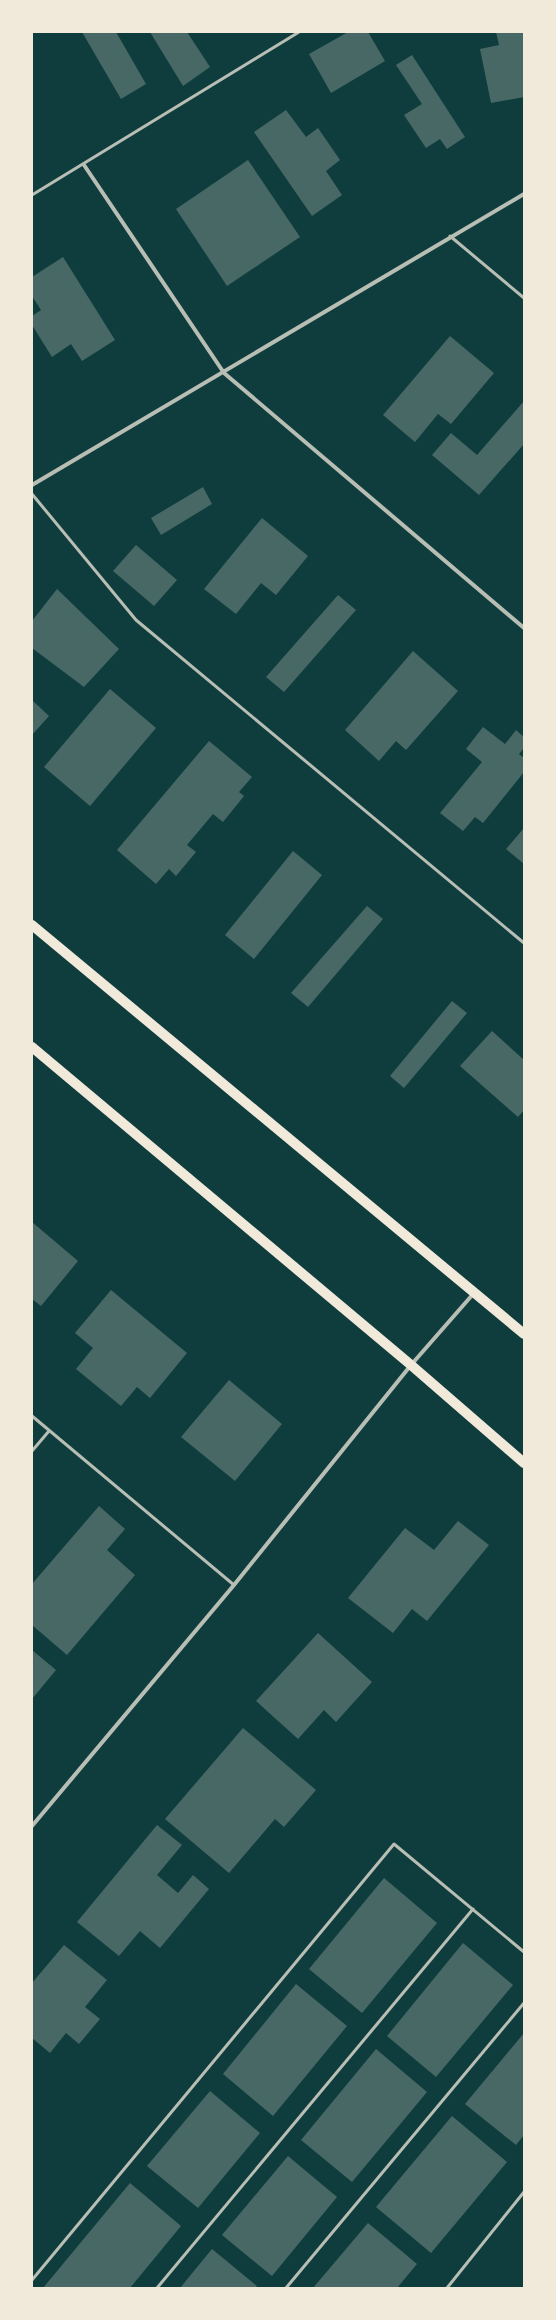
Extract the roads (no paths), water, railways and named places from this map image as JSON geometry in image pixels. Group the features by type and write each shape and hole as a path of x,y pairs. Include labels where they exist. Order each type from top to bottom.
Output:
{"main road":[{"path":"32,925 524,1334"},
{"path":"32,1047 411,1365 524,1463"}],"street":[{"path":"84,165 224,373 524,628"},
{"path":"32,485 224,373 450,236 524,194"},
{"path":"32,1826 234,1584 411,1365 474,1293"}],"lane":[{"path":"32,195 84,165 299,32"},
{"path":"450,236 524,298"},
{"path":"32,494 136,620 524,943"},
{"path":"32,1416 234,1584"},
{"path":"32,1451 49,1431"},
{"path":"32,2280 394,1844 524,1952"},
{"path":"157,2288 473,1909"},
{"path":"286,2288 524,2003"},
{"path":"447,2288 524,2192"}]}
